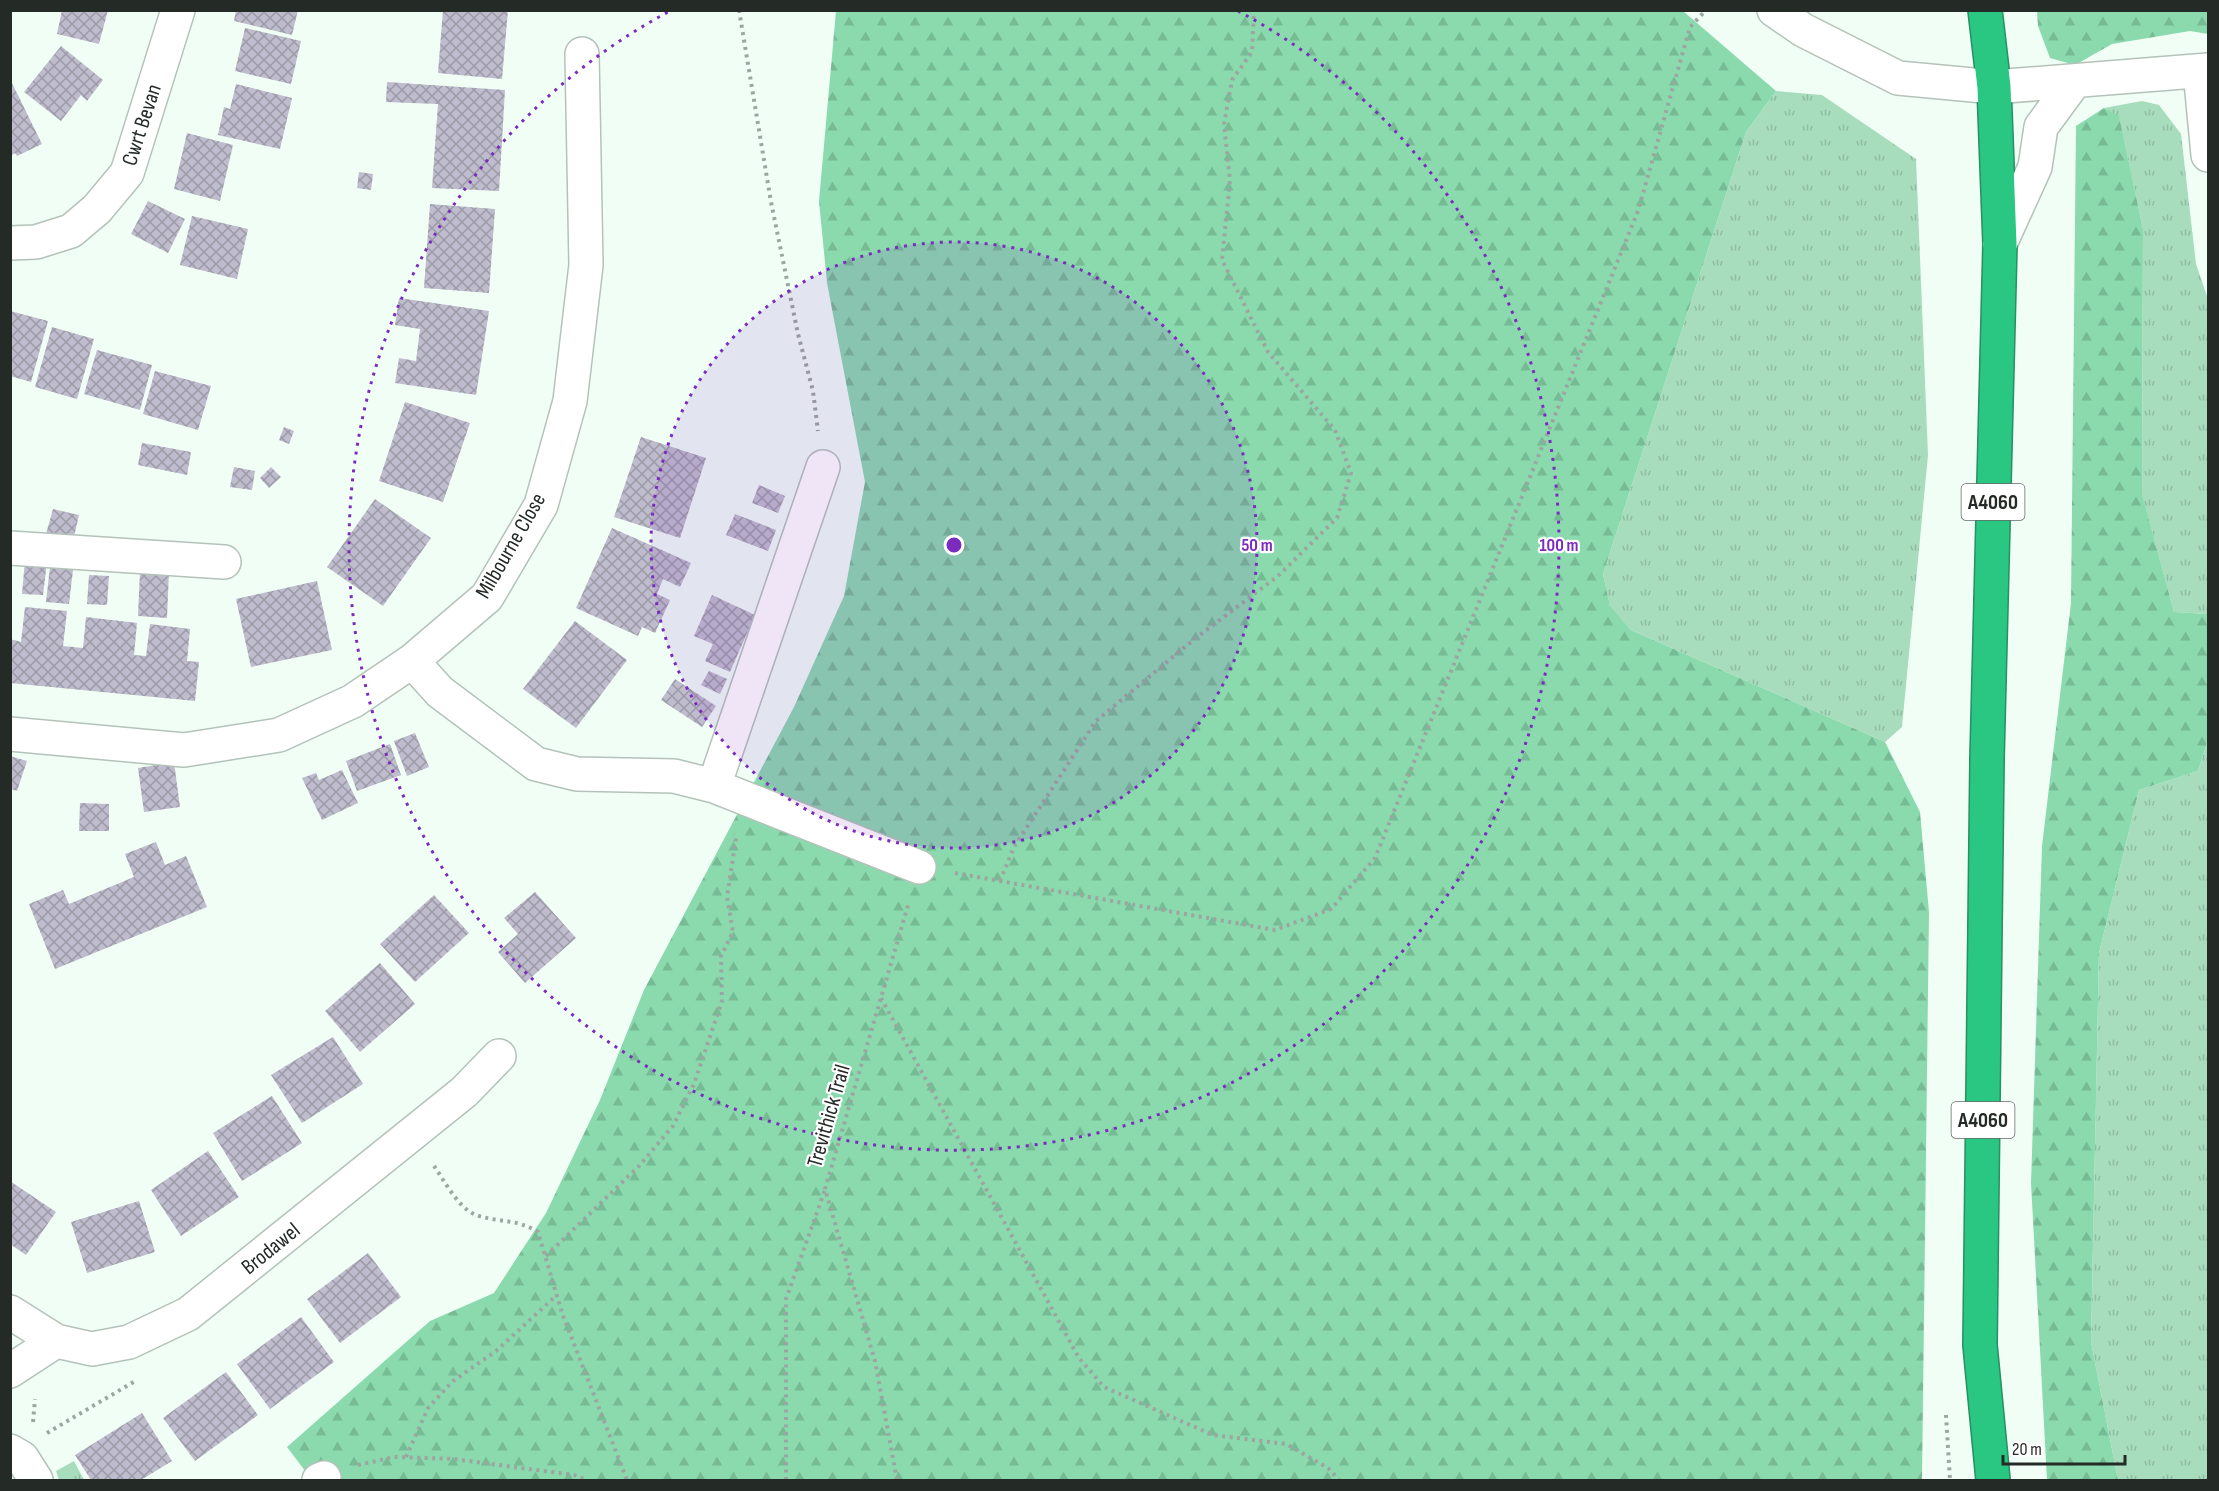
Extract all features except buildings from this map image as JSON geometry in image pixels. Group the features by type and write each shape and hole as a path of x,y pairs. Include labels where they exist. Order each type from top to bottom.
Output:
{"highway":[{"name":"A4060","path":"1984,10 1994,87 2000,244 1987,759 1980,1345 1993,1480"}],"street":[{"name":"Cwrt Bevan","path":"10,243 36,242 71,231 97,209 127,173 178,10"},
{"path":"1774,10 1803,30 1898,78 1967,82 1994,87 2204,70 2208,155"},
{"name":"Milbourne Close","path":"10,734 184,750 279,735 353,701 412,661 487,597 541,504 570,400 586,265 582,54"},
{"path":"2000,244 2035,167 2041,127 2074,82"},
{"path":"714,786 823,467"},
{"path":"10,548 224,562"},
{"path":"412,661 440,692 536,764 577,774 674,777 714,786 919,867"},
{"name":"Brodawel","path":"10,1312 56,1341 92,1348 129,1341 188,1314 464,1092 499,1056"},
{"path":"10,1371 56,1341"},
{"path":"10,1451 22,1458 36,1480"}],"path":[{"path":"739,10 771,202 798,334 813,391 823,467"},
{"path":"1000,881 1014,847 1096,721 1192,641 1278,576 1337,518 1351,474 1335,430 1268,352 1222,260 1230,181 1224,124 1232,80 1251,52 1254,10"},
{"path":"919,867 1275,930 1331,909 1375,858 1638,211 1690,27 1706,10"},
{"path":"546,1257 639,1166 673,1126 694,1084 722,1001 721,956 733,932 727,897 736,838 714,786"},
{"name":"Trevithick Trail","path":"897,1480 875,1360 825,1189 919,867"},
{"path":"881,997 1079,1358 1104,1387 1213,1435 1286,1444 1328,1468 1339,1480"},
{"path":"411,1135 459,1201 474,1215 523,1223 538,1232 557,1295 627,1480"},
{"path":"786,1480 786,1299 825,1189"},
{"path":"406,1457 428,1408 447,1387 496,1351 557,1295"},
{"path":"36,1431 33,1410 36,1391 56,1341"},
{"path":"322,1479 351,1466 394,1456 454,1459 574,1475 586,1480"}],"green space":[{"path":"836,11 1683,11 1776,91 1746,132 1603,574 1610,606 1631,630 1885,742 1920,812 1929,912 1922,1480 312,1480 287,1447 430,1321 494,1293 546,1213 600,1100 644,990 794,707 844,596 865,482 827,283 819,201"},
{"path":"2037,11 2208,11 2208,34 2190,31 2112,44 2075,65 2050,58 2038,26"},
{"path":"1776,91 1822,95 1916,159 1928,455 1902,727 1885,742 1631,630 1610,607 1603,574 1746,132"},
{"path":"2142,101 2159,105 2181,134 2196,264 2208,299 2208,614 2174,612 2142,495 2143,229 2119,117 2104,108"},
{"path":"2104,108 2119,116 2143,229 2142,494 2174,612 2208,614 2208,740 2198,771 2139,790 2099,953 2091,1342 2118,1480 2047,1480 2031,1183 2042,846 2071,603 2076,126"},
{"path":"2208,740 2208,1480 2118,1480 2091,1342 2099,953 2139,790 2198,771"},
{"path":"74,1461 84,1480 59,1480 56,1471"}]}
